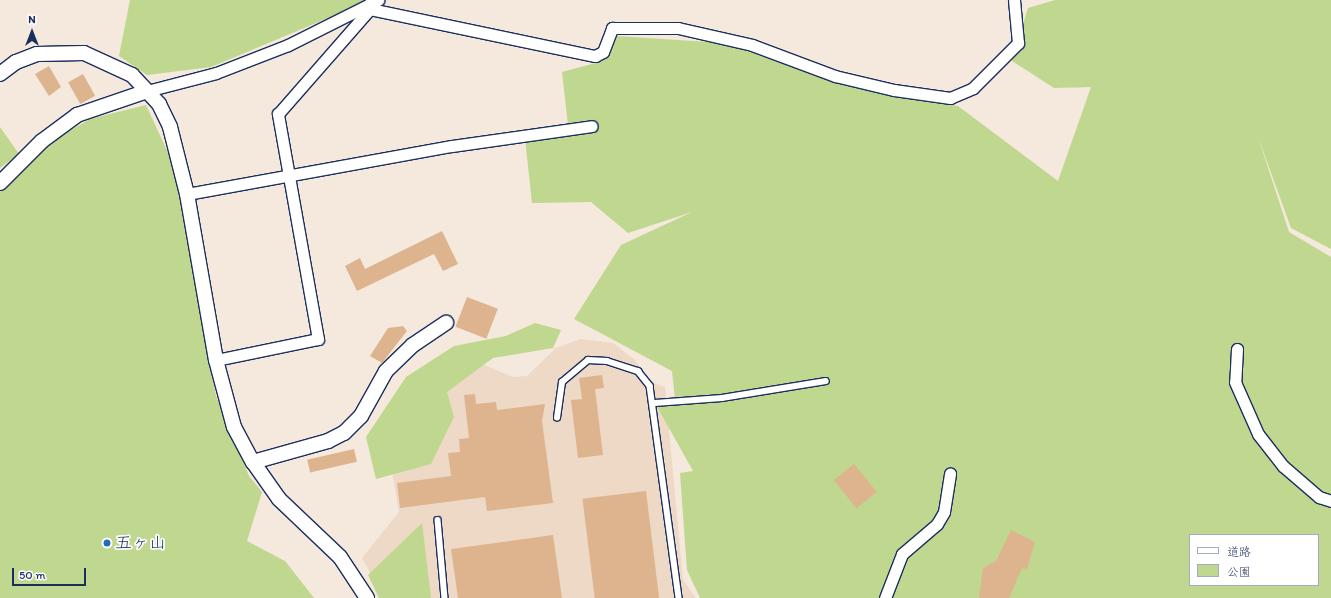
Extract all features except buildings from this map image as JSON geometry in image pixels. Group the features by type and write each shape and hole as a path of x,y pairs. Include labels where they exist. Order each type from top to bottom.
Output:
{"street":[{"path":"0,183 42,141 77,115 147,91 216,73 288,45 372,4 594,56 603,52 612,28 678,28 752,45 835,76 950,98 973,88 1018,43 1014,0"},
{"path":"216,360 318,339 278,114 372,4"},
{"path":"0,74 16,62 37,54 84,53 121,69 147,91 170,127 187,194 216,360 234,427 253,462 279,499 340,557 367,598"},
{"path":"187,194 289,174 592,126"},
{"path":"253,462 328,442 344,432 361,416 386,371 413,345 446,323"},
{"path":"1237,349 1235,382 1258,434 1283,466 1319,497 1331,501"},
{"path":"884,598 902,554 937,524 944,512 950,473"}],"lane":[{"path":"557,418 558,394 562,382 588,360 608,361 638,371 650,386 655,403 679,598"},
{"path":"655,403 722,398 826,381"},
{"path":"438,520 445,598"}],"shaded area":[{"path":"581,339 613,343 635,360 650,382 665,387 683,580 696,598 384,598 362,558 399,512 391,465 439,368 475,361 513,377 527,376 556,348"}],"green space":[{"path":"130,0 371,0 211,67 147,75 119,56"},
{"path":"1055,0 1331,0 1331,249 1291,228 1257,134 1289,232 1331,257 1331,598 700,598 687,570 680,473 693,471 655,403 675,399 672,371 574,319 621,245 692,212 628,233 591,202 532,203 525,138 569,134 562,72 603,61 616,36 724,43 834,82 958,106 1058,181 1091,87 1054,88 1012,61 1028,8"},
{"path":"146,105 170,157 181,200 216,396 249,476 262,492 247,541 285,561 314,598 0,598 0,171 90,119"},
{"path":"0,127 19,154 0,168"},
{"path":"535,323 561,330 553,348 493,358 447,392 454,417 431,464 376,479 366,437 406,377 454,346 506,336"},
{"path":"422,523 431,598 379,598 368,575"}],"place":[{"name":"五ヶ山","path":"107,543"}]}
